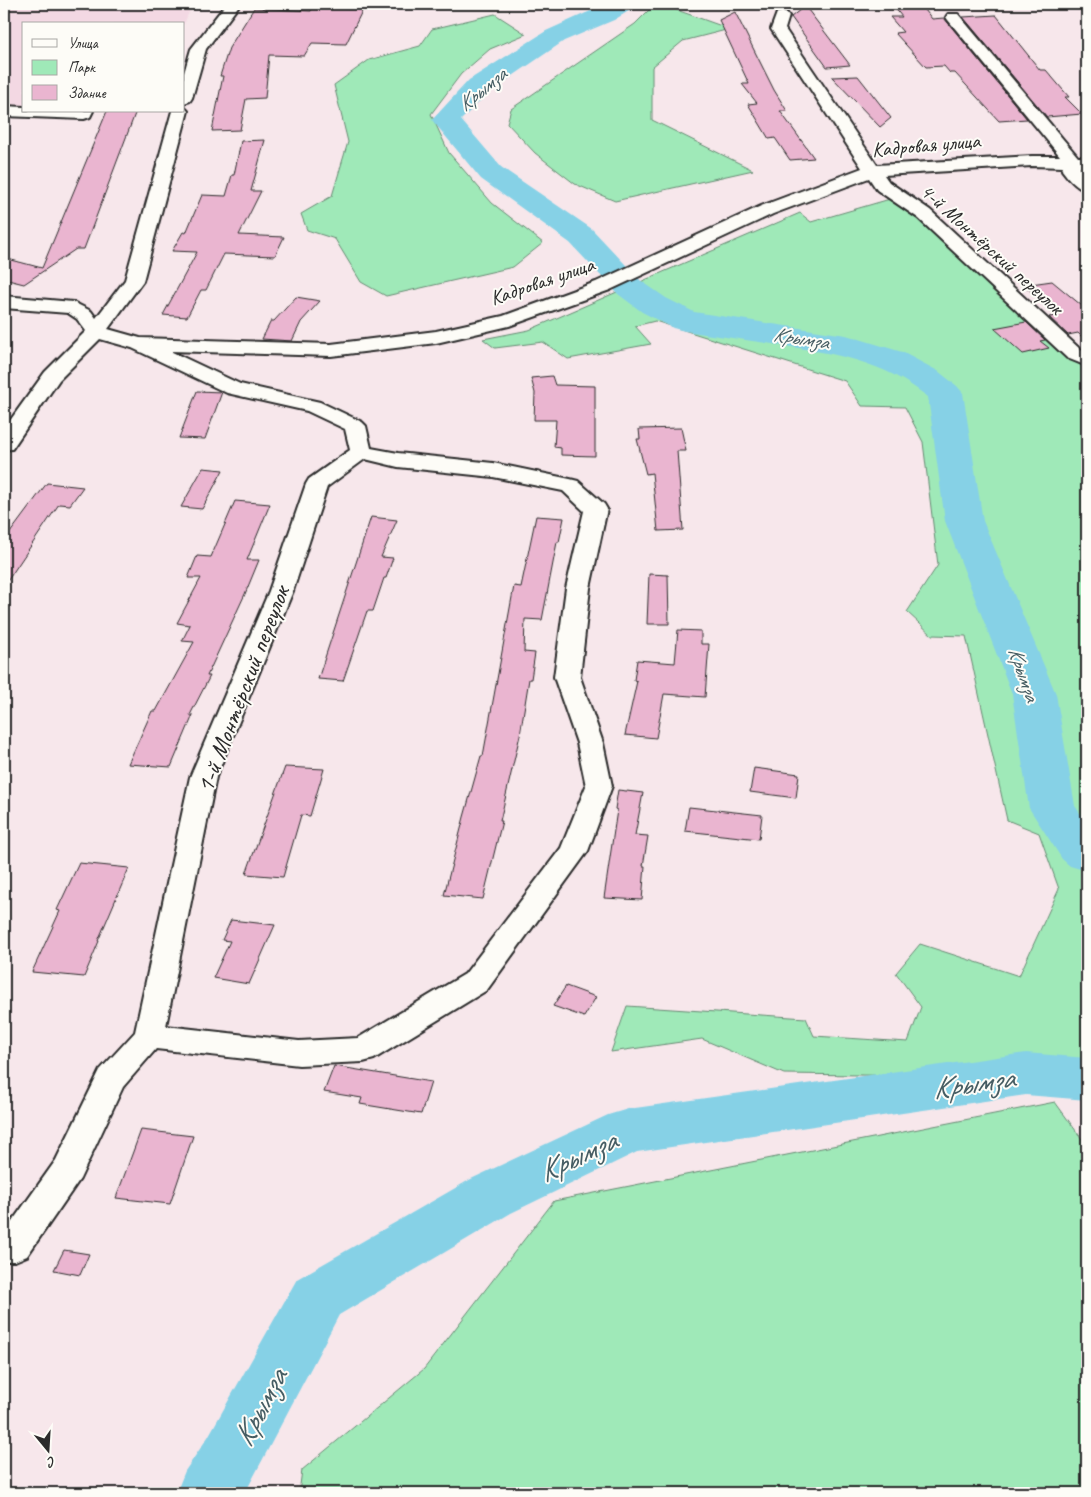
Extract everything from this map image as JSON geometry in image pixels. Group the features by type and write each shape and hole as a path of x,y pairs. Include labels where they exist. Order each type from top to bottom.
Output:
{"street":[{"path":"185,95 199,49 233,4"},
{"name":"4-й Монтёрский переулок","path":"782,16 778,29 785,41 883,186 924,214 1074,354 1087,360"},
{"path":"953,16 1080,161 1071,170 1087,186"},
{"path":"4,111 22,112"},
{"path":"31,112 84,114 85,112"},
{"path":"6,437 52,376 96,332 134,282 180,112"},
{"name":"Кадровая улица","path":"96,332 139,344 331,350 436,337 509,320 604,286 767,210 873,170 1013,162 1080,161"},
{"path":"4,302 73,308 84,316 96,332"},
{"path":"139,344 234,389 313,406 355,426 361,452 398,460 493,470 570,486 596,509 578,588 567,677 590,744 598,786 574,851 476,982 363,1050 300,1053 149,1036"},
{"name":"1-й Монтёрский переулок","path":"4,1247 15,1246 68,1169 111,1079 149,1036 204,777 281,591 317,484 361,452"}],"shaded area":[{"path":"4,4 190,10 185,22 22,22 22,109 4,108"}],"green space":[{"path":"655,4 660,4 730,29 683,41 652,67 652,120 753,170 615,201 575,184 535,153 507,123 511,109 635,24"},
{"path":"495,14 526,34 490,49 461,74 431,114 449,153 492,203 543,243 513,267 386,296 361,282 335,239 307,230 301,214 332,196 348,142 334,85 369,60 420,46 432,29"},
{"path":"890,199 915,216 1064,356 1087,369 1087,1078 784,1074 702,1039 611,1052 627,1006 806,1018 814,1036 908,1042 921,1007 896,973 920,944 1019,976 1059,889 1039,833 1007,820 966,636 932,635 907,612 938,565 923,442 905,407 862,406 845,381 655,321 635,326 651,344 568,359 543,342 495,348 483,339 529,330 800,213 811,222"},
{"path":"1055,1102 1087,1146 1087,1493 299,1493 302,1470 424,1369 554,1201"}],"building":[{"path":"805,6 850,65 827,67 791,17"},
{"path":"922,6 932,19 944,18 1027,119 999,121 955,73 950,73 944,66 926,67 895,33 903,32 890,17 902,17 895,8"},
{"path":"254,8 311,11 312,8 363,9 346,44 312,43 304,56 269,55 265,98 246,99 240,130 212,131 223,76 220,76 229,48"},
{"path":"735,12 774,90 787,111 780,111 814,158 790,160 775,138 769,139 748,104 757,103 742,84 749,84 719,20"},
{"path":"996,15 1040,70 1046,70 1069,97 1065,97 1082,114 1047,117 963,17"},
{"path":"858,76 891,118 880,127 832,77"},
{"path":"107,112 136,112 84,249 76,249 24,284 4,279 4,258 42,268"},
{"path":"265,140 251,191 261,191 239,235 284,237 275,256 224,254 206,290 201,290 187,317 163,315 197,252 172,251 183,232 186,233 202,195 226,196 232,175 234,175 241,141"},
{"path":"1052,281 1087,310 1087,342 1078,333 1068,335 1049,317 1058,316 1024,285"},
{"path":"296,297 320,301 301,322 292,341 262,339 271,321 274,321"},
{"path":"1026,322 1045,340 1040,341 1049,348 1023,354 994,328"},
{"path":"552,376 555,385 595,386 595,456 561,455 561,448 554,447 556,420 534,420 535,393 531,378"},
{"path":"197,391 222,392 205,439 179,438"},
{"path":"681,428 686,451 677,451 683,530 658,531 652,473 646,474 637,439 640,439 639,429"},
{"path":"203,468 223,470 202,509 181,507"},
{"path":"47,483 83,487 70,505 59,504 4,586 4,541"},
{"path":"235,501 270,504 247,560 259,560 207,676 210,676 190,715 193,715 171,767 128,764 152,711 156,711 194,642 182,641 190,625 177,623 201,578 188,578 197,556 211,557"},
{"path":"536,516 564,518 559,542 557,542 542,620 525,619 524,652 535,653 520,735 500,821 502,821 483,899 444,895 481,756 483,756 514,586 521,587"},
{"path":"371,517 397,520 381,557 393,558 373,611 367,611 343,681 318,679"},
{"path":"649,574 668,575 669,624 647,624"},
{"path":"678,630 701,631 701,644 709,644 705,697 664,694 656,738 625,735 637,681 634,680 637,660 675,663"},
{"path":"285,767 324,769 310,816 301,815 283,877 246,874"},
{"path":"754,768 799,774 796,798 750,792"},
{"path":"618,790 643,793 635,835 648,836 643,866 645,866 642,900 604,898 617,810 615,809"},
{"path":"689,807 762,815 759,839 685,831"},
{"path":"79,863 129,868 84,977 32,972 60,911 57,910"},
{"path":"231,920 275,925 249,984 213,978 230,941 222,940"},
{"path":"566,986 596,997 584,1017 553,1006"},
{"path":"334,1066 431,1082 421,1114 360,1104 362,1098 324,1092"},
{"path":"141,1130 193,1136 170,1204 116,1198"},
{"path":"64,1250 89,1254 80,1275 54,1270"}],"waterway":[{"name":"Крымза","path":"623,4 605,15 555,36 479,86 446,120 491,173 581,236 629,287 654,305 685,321 846,345 890,359 926,378 945,393 964,521 1034,694 1052,808 1079,847 1087,854"},
{"name":"Крымза","path":"208,1493 231,1458 318,1297 491,1196 628,1131 1026,1074 1087,1079"}]}
